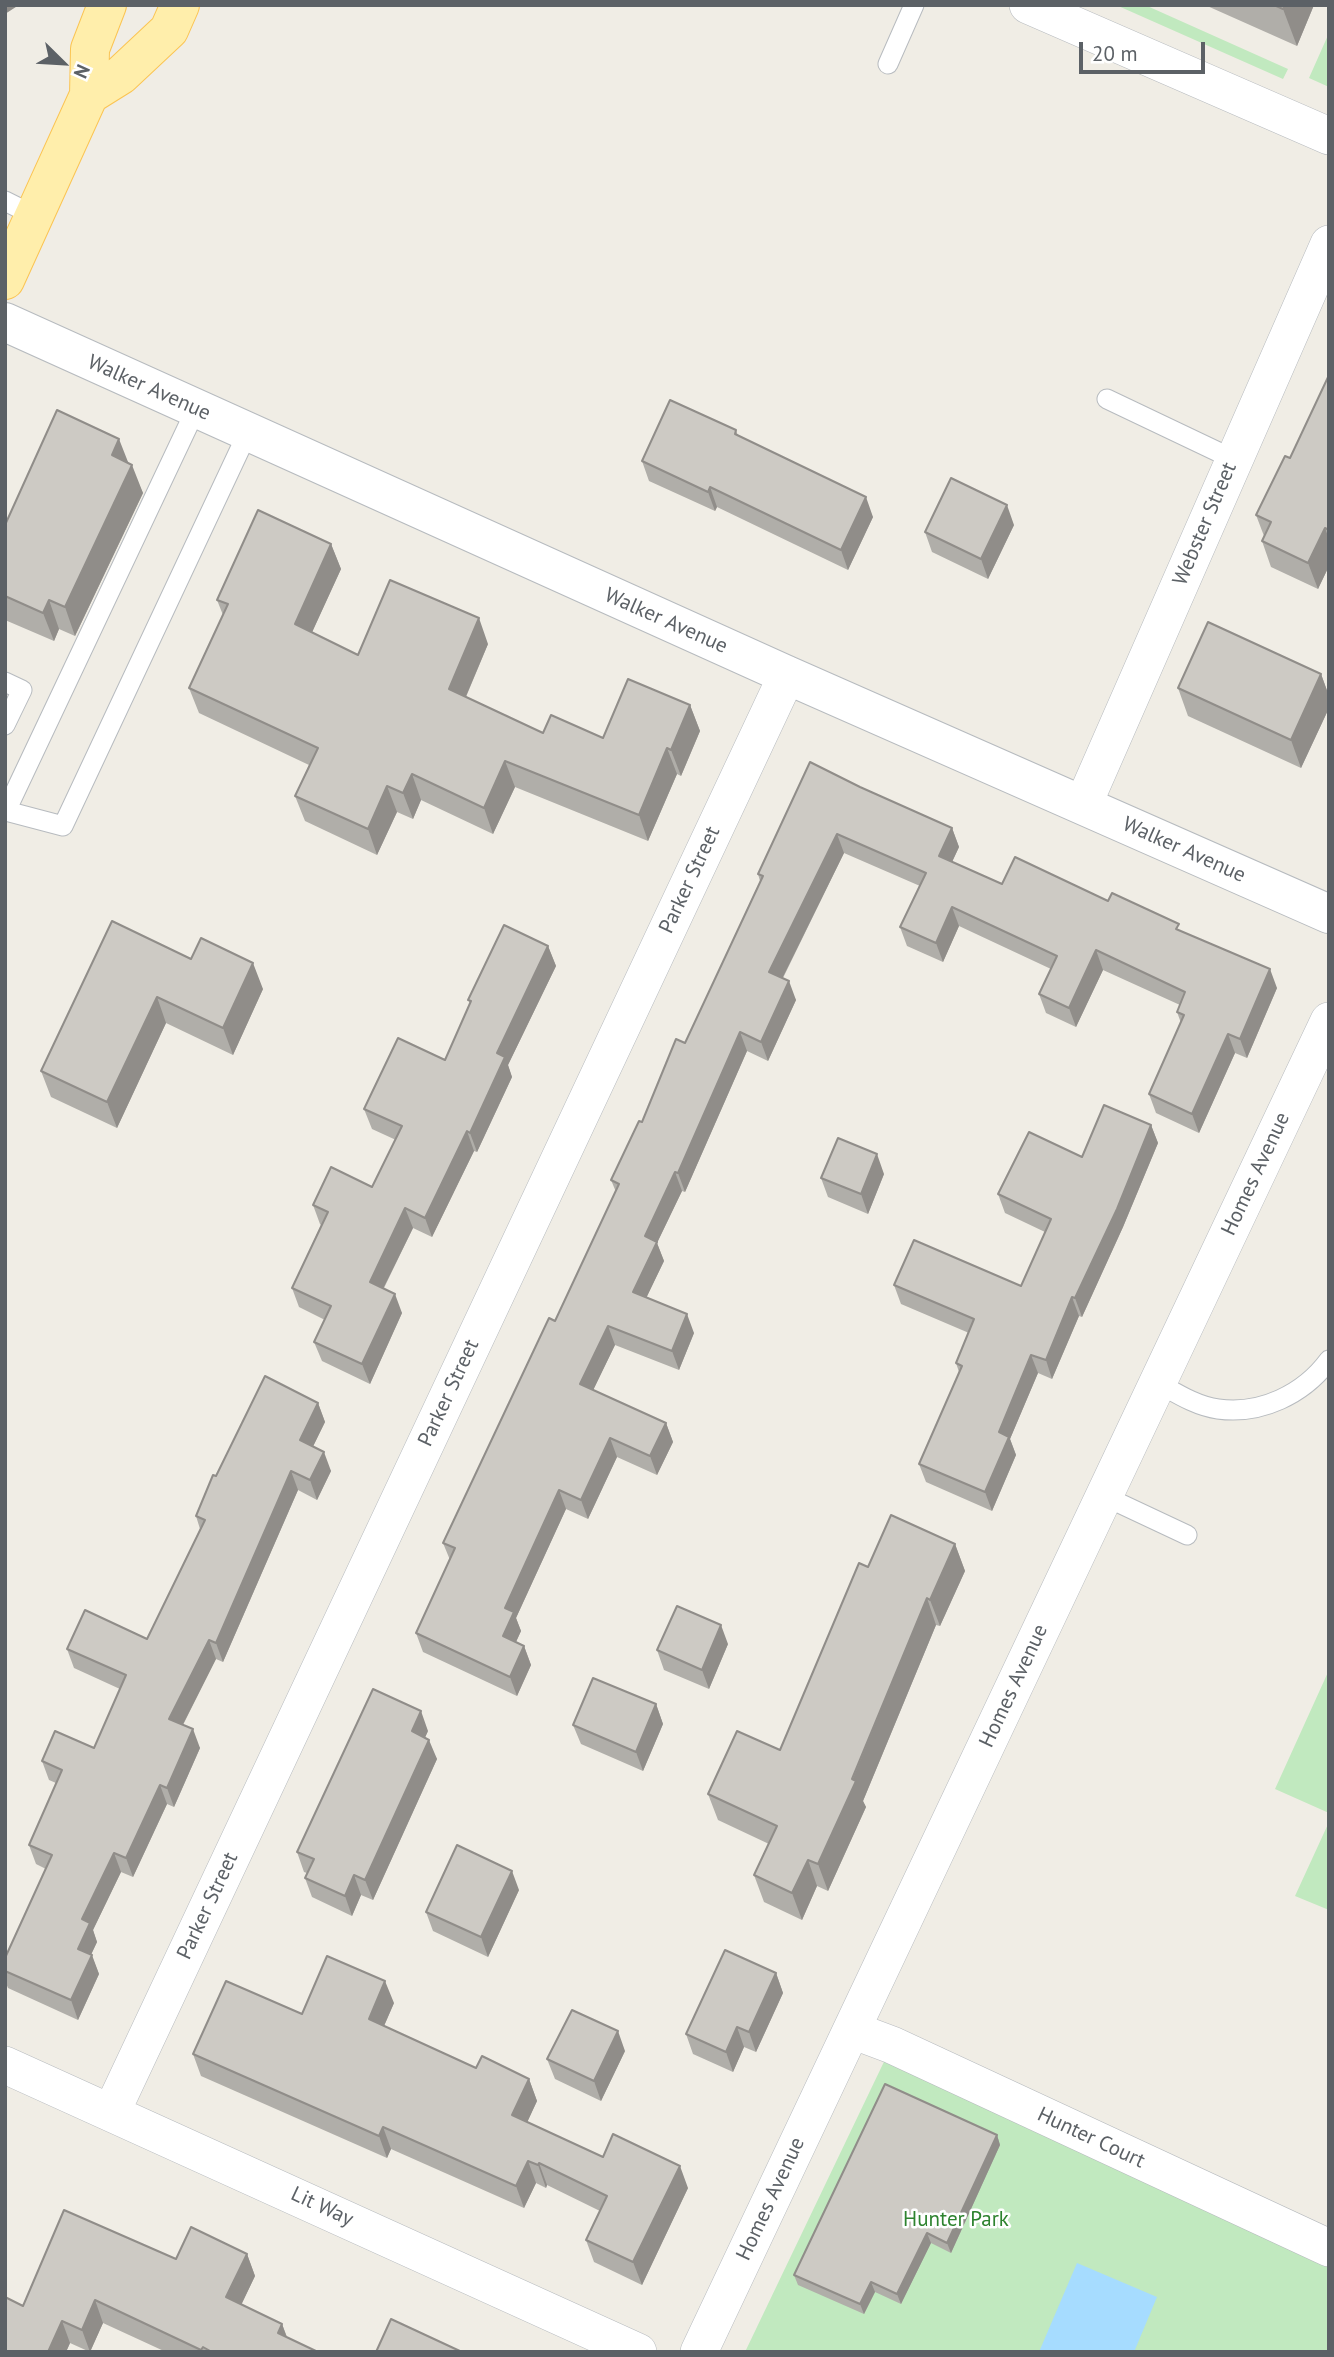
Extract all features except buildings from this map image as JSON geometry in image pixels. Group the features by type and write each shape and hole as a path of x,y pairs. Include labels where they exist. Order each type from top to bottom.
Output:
{"main road":[{"path":"89,95 90,49 107,5"},
{"path":"5,281 20,208 89,95 121,75 169,30 180,5"}],"street":[{"path":"1028,5 1329,136"},
{"name":"Webster Street","path":"1083,805 1329,244"},
{"name":"Walker Avenue","path":"5,322 787,675 1329,914"},
{"name":"Parker Street","path":"112,2111 787,675"},
{"name":"Homes Avenue","path":"699,2352 1329,1021"},
{"name":"Hunter Court","path":"852,2030 892,2045 1329,2248"},
{"name":"Lit Way","path":"5,2065 112,2111 638,2352"}],"lane":[{"path":"888,64 914,5"},
{"path":"1107,399 1233,459"},
{"path":"196,409 6,811 63,826 248,432"},
{"path":"5,682 22,690 5,725"},
{"path":"1158,1383 1185,1398 1218,1409 1252,1410 1288,1398 1321,1371 1329,1360"},
{"path":"1104,1496 1187,1535"}],"green space":[{"path":"1116,5 1145,5 1288,69 1283,79"},
{"path":"1329,33 1329,87 1309,78"},
{"path":"1329,1670 1329,1813 1275,1789"},
{"path":"1329,1822 1329,1910 1295,1896"},
{"name":"Hunter Park","path":"892,2045 1329,2244 1329,2352 745,2352"}],"water":[{"path":"1077,2263 1157,2297 1134,2352 1039,2352"}]}
